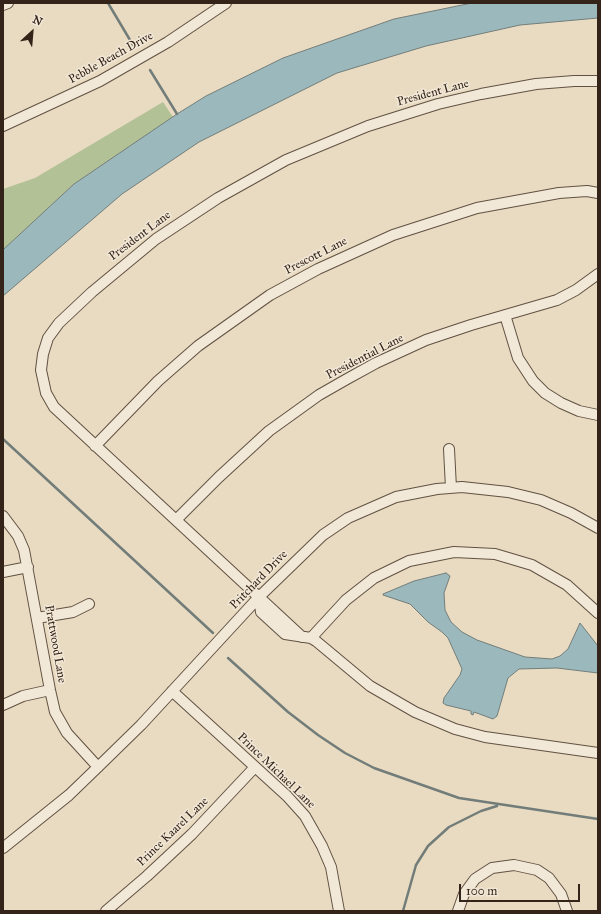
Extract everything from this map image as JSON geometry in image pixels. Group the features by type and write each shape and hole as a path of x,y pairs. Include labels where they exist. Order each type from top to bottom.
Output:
{"street":[{"path":"3,5 8,3"},
{"name":"Pebble Beach Drive","path":"3,126 100,81 168,42 226,3"},
{"name":"President Lane","path":"598,81 561,81 488,92 438,104 368,126 316,146 257,175 196,212 156,239 115,271 64,317 53,330 45,346 41,370 43,385 48,396 60,413 259,597 307,638 370,686 408,709 442,724 469,733 501,740 598,753"},
{"name":"Prescott Lane","path":"95,446 149,390 198,346 265,299 318,269 392,235 477,208 559,193 583,191 598,193"},
{"name":"Presidential Lane","path":"176,520 246,451 269,431 319,395 376,363 426,340 557,300 576,290 598,274"},
{"path":"505,315 518,358 533,381 545,393 561,403 579,411 598,415"},
{"path":"449,449 451,488"},
{"name":"Pritchard Drive","path":"3,848 69,795 141,725 259,597 319,539 348,518 396,497 451,488 496,490 530,497 561,508 598,528"},
{"name":"Prattwood Lane","path":"3,516 21,543 28,567 55,712 64,729 98,767"},
{"path":"307,638 346,600 374,578 409,561 454,552 495,554 532,565 567,585 598,613"},
{"path":"3,572 28,567"},
{"path":"37,618 73,612 89,604"},
{"path":"3,705 23,696 50,690"},
{"name":"Prince Michael Lane","path":"172,691 298,808 316,834 331,867 338,898 339,911"},
{"name":"Prince Kaarel Lane","path":"106,911 147,876 192,834 255,767"},
{"path":"458,911 464,894 475,878 492,868 514,865 537,870 549,878 562,894 567,911"}],"green space":[{"path":"163,102 173,117 74,184 3,250 3,189 35,178"}],"water":[{"path":"472,3 598,3 598,18 520,25 426,46 337,73 199,142 122,194 3,296 3,250 74,184 177,114 206,96 283,58 394,19"},
{"path":"446,573 450,576 444,593 445,610 451,622 462,632 477,640 525,657 552,659 560,656 568,649 580,623 598,646 598,673 557,668 519,669 508,678 497,716 493,719 474,712 473,715 471,714 471,711 446,705 443,703 444,698 460,675 462,669 448,638 428,622 410,604 383,594 414,581"}],"waterway":[{"path":"108,3 133,45"},
{"path":"150,70 177,114"},
{"path":"3,439 213,633"},
{"path":"228,658 288,712 318,735 345,753 374,768 459,798 598,819"},
{"path":"403,911 416,865 428,846 449,827 481,811 497,806"}]}
